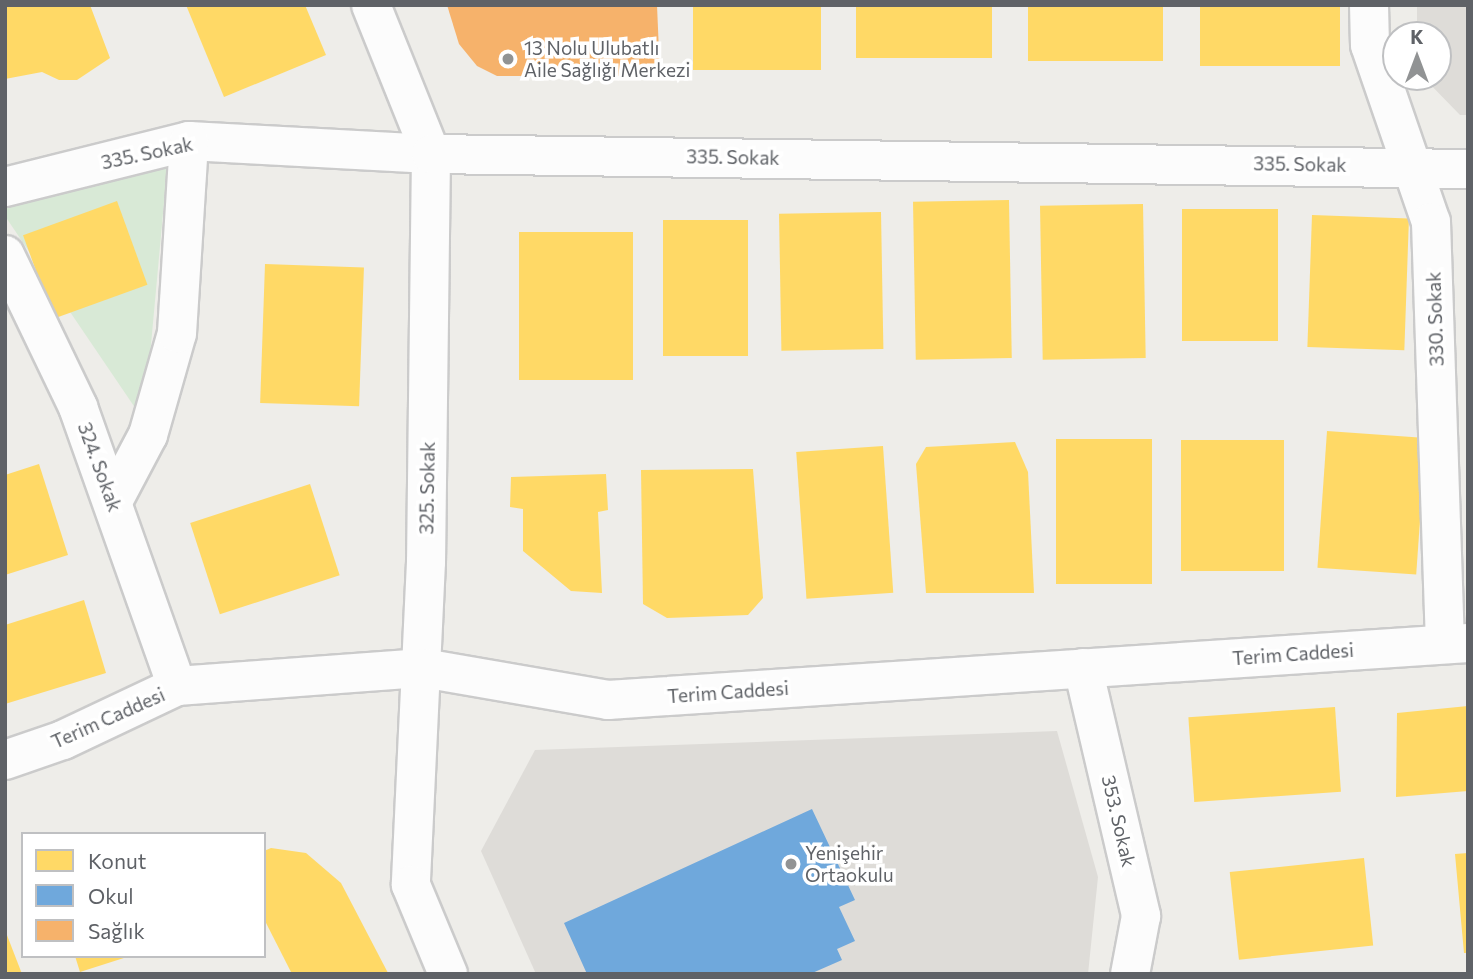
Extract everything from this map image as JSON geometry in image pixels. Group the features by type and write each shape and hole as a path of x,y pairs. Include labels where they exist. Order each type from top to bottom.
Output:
{"street":[{"name":"325. Sokak","path":"371,5 431,154 423,668 411,885 448,974"},
{"name":"330. Sokak","path":"1369,5 1370,45 1409,165 1431,222 1457,643"},
{"name":"335. Sokak","path":"5,187 189,141 431,154 1409,165 1468,169"},
{"path":"113,501 148,435 177,333 189,141"},
{"name":"324. Sokak","path":"5,255 78,407 177,686"},
{"name":"Terim Caddesi","path":"5,760 63,740 177,686 423,668 608,700 1457,643"},
{"name":"353. Sokak","path":"1083,668 1141,916 1130,974"}],"shaded area":[{"path":"1417,5 1468,5 1468,115 1460,115 1437,91 1452,91 1452,21 1417,21"},
{"name":"Yenişehir Ortaokulu","path":"1057,731 1098,877 1088,974 536,974 481,851 535,750"}],"green space":[{"path":"168,159 144,421 5,216 5,201"}],"building: Konut":[{"path":"5,5 90,5 110,58 77,80 59,80 42,72 5,79"},
{"path":"186,5 305,5 326,55 224,97"},
{"path":"693,5 821,5 821,70 693,70"},
{"path":"856,5 992,5 992,58 856,58"},
{"path":"1028,5 1163,5 1163,61 1028,61"},
{"path":"1200,5 1340,5 1340,66 1200,66"},
{"path":"1009,200 1012,358 916,360 913,202"},
{"path":"117,201 147,285 53,319 23,235"},
{"path":"1143,204 1146,358 1043,360 1040,206"},
{"path":"1182,209 1278,209 1278,341 1182,341"},
{"path":"881,212 883,349 781,351 779,214"},
{"path":"1312,215 1409,218 1404,350 1307,347"},
{"path":"663,220 748,220 748,356 663,356"},
{"path":"519,232 633,232 633,380 519,380"},
{"path":"265,264 364,267 359,406 260,403"},
{"path":"1327,431 1426,438 1416,575 1317,568"},
{"path":"1056,439 1152,439 1152,584 1056,584"},
{"path":"1181,440 1284,440 1284,571 1181,571"},
{"path":"1015,442 1028,472 1034,593 926,593 916,464 926,447"},
{"path":"883,446 893,593 806,599 796,452"},
{"path":"39,464 68,555 5,575 5,475"},
{"path":"753,469 763,598 748,615 667,618 643,604 641,470"},
{"path":"606,474 608,510 598,512 602,593 571,591 523,551 523,509 510,507 511,477"},
{"path":"310,484 340,575 220,614 190,523"},
{"path":"84,600 106,673 5,704 5,625"},
{"path":"1468,706 1468,791 1396,797 1397,713"},
{"path":"1335,707 1341,792 1194,802 1188,717"},
{"path":"271,848 306,853 341,883 388,973 292,974 266,923 266,850"},
{"path":"1468,853 1468,953 1464,953 1455,854"},
{"path":"1364,858 1373,946 1239,960 1230,872"},
{"path":"5,930 22,974 5,974"},
{"path":"76,958 124,958 80,972"}],"building: Okul":[{"path":"812,809 855,900 839,907 855,941 837,949 842,960 810,974 587,974 564,923"}],"building: Sağlık":[{"path":"447,5 657,5 660,76 497,76 477,66 459,44"}],"place":[{"name":"13 Nolu Ulubatlı Aile Sağlığı Merkezi","path":"508,59"},
{"name":"Yenişehir Ortaokulu","path":"791,864"}]}
